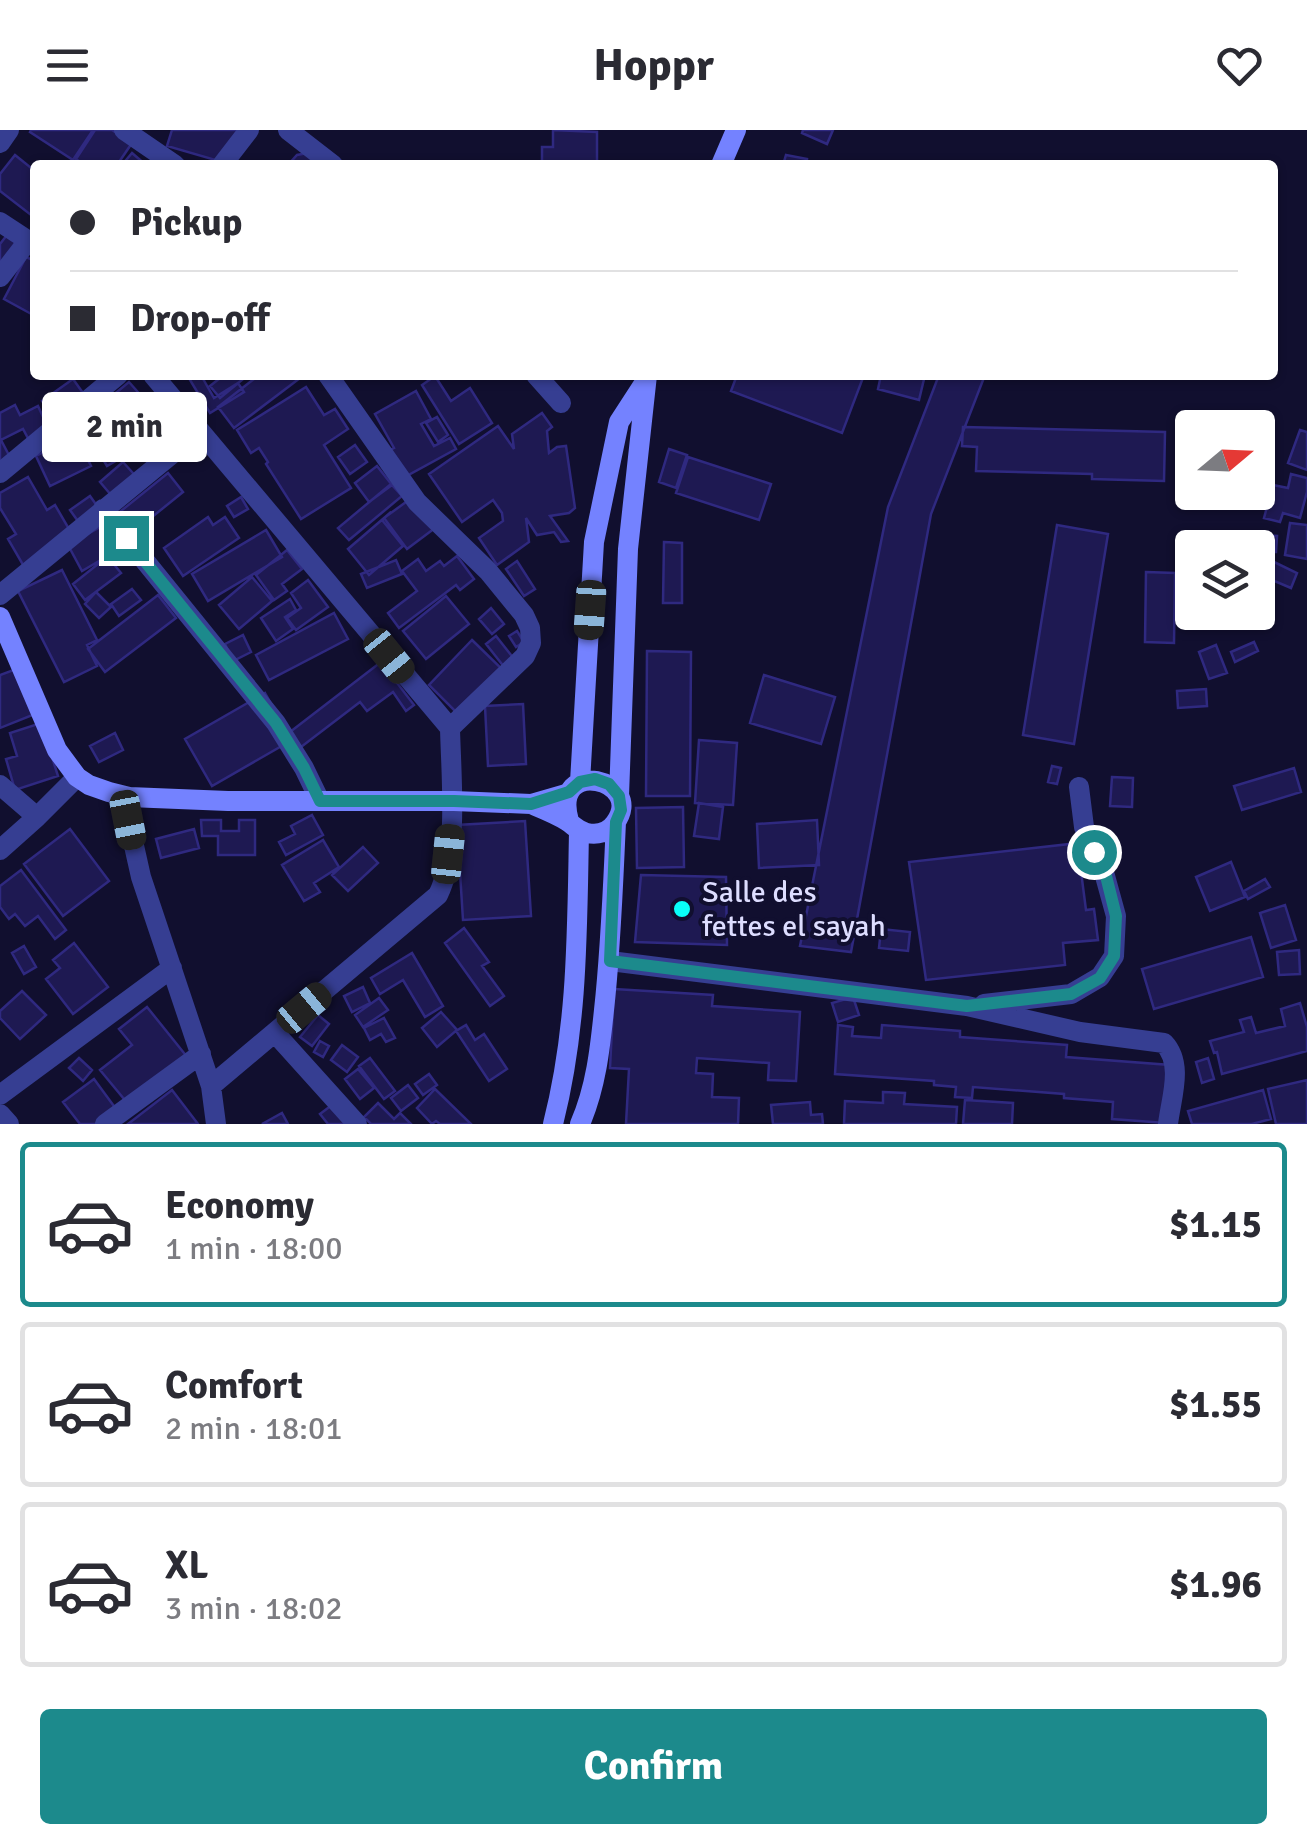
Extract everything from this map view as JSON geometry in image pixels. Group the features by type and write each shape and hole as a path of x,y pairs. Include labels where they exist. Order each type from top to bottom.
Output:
{"main road":[{"path":"723,160 736,130"},
{"path":"553,1124 569,1052 577,957 574,826 565,808 574,787 594,542 619,422 644,380"},
{"path":"580,1124 591,1100 599,1059 610,961 616,822 621,810 628,549 645,380"},
{"path":"0,617 57,750 77,777 89,785 129,797 531,804 595,779 609,784 619,796"},
{"path":"531,804 593,835 606,832 616,822"}],"street":[{"path":"0,142 9,130"},
{"path":"124,130 168,160"},
{"path":"226,160 249,130"},
{"path":"288,130 327,160"},
{"path":"0,222 30,242"},
{"path":"0,276 30,245"},
{"path":"0,473 112,380"},
{"path":"157,380 450,728 454,801 445,881 438,895 211,1086"},
{"path":"332,380 417,502 488,571 524,614 530,628 531,643 525,656 450,728"},
{"path":"540,380 561,403"},
{"path":"0,595 200,432"},
{"path":"103,509 276,723 320,801"},
{"path":"0,850 77,777"},
{"path":"0,786 37,817"},
{"path":"967,1006 1071,994 1100,978 1114,956 1116,916 1106,876 1084,827 1079,787"},
{"path":"129,797 128,820 141,876 211,1086 216,1124"},
{"path":"610,961 967,1006 1080,1032 1164,1043 1172,1050 1176,1069 1168,1124"},
{"path":"0,1096 172,968"},
{"path":"275,1033 357,1124"},
{"path":"105,1124 201,1054"},
{"path":"0,1114 10,1124"}],"building":[{"path":"31,130 93,130 73,160"},
{"path":"95,130 112,130 132,143 120,160 76,159"},
{"path":"172,130 239,130 230,160 215,160 167,146"},
{"path":"553,130 597,132 597,160 542,160 542,147 553,147"},
{"path":"833,130 827,144 802,133"},
{"path":"313,152 321,160 292,160 297,155"},
{"path":"15,155 30,167 30,214 0,191 0,174"},
{"path":"786,155 807,159 807,160 784,160"},
{"path":"7,235 23,248 0,279 0,244"},
{"path":"26,257 30,259 30,313 4,299"},
{"path":"72,380 88,400 58,422 42,401"},
{"path":"190,380 204,380 214,398 238,383 244,392 210,413"},
{"path":"218,380 242,380 220,398 210,386"},
{"path":"253,380 297,380 234,428 218,407"},
{"path":"438,380 451,401 470,388 492,423 459,444 422,385"},
{"path":"735,380 862,380 842,433 731,391"},
{"path":"880,380 924,380 919,400 878,389"},
{"path":"937,380 983,380 931,514 851,952 800,946 888,507"},
{"path":"129,382 144,399 108,429 93,412"},
{"path":"306,387 324,415 335,409 348,429 324,445 351,488 301,519 259,448 251,453 237,430"},
{"path":"416,391 431,419 421,424 434,446 450,438 456,449 401,479 386,452 394,448 375,414"},
{"path":"15,405 20,415 38,406 50,432 30,442 23,429 1,440 13,463 0,469 0,413"},
{"path":"176,406 199,435 189,443 166,414"},
{"path":"542,413 552,427 547,431 549,453 566,446 575,508 550,516 568,541 561,542 554,532 537,535 526,518 529,542 497,565 479,538 503,521 493,500 462,522 429,474 498,426 514,449 512,434"},
{"path":"161,414 190,444 173,461 143,431"},
{"path":"136,416 150,441 107,466 92,441"},
{"path":"437,417 448,435 438,442 426,423"},
{"path":"963,427 1165,432 1164,481 1092,479 1092,474 976,471 977,447 962,446"},
{"path":"1300,430 1307,432 1307,470 1288,463"},
{"path":"76,436 91,466 50,486 36,456"},
{"path":"355,445 367,462 350,474 338,457"},
{"path":"669,449 687,455 676,488 659,482"},
{"path":"688,457 771,484 759,520 676,493"},
{"path":"123,462 141,482 117,502 100,482"},
{"path":"377,466 392,485 369,502 355,483"},
{"path":"168,473 183,492 131,534 116,515"},
{"path":"1291,474 1307,478 1300,518 1283,513 1280,522 1264,518 1266,510 1275,510 1275,485 1288,488"},
{"path":"28,477 47,510 55,505 76,541 26,570 8,539 16,534 0,508 0,493"},
{"path":"391,484 402,496 349,540 338,528"},
{"path":"417,494 439,525 407,549 384,518"},
{"path":"90,496 100,510 80,524 70,510"},
{"path":"241,497 248,509 234,517 227,506"},
{"path":"391,512 382,520 403,546 369,575 348,549"},
{"path":"208,517 213,525 225,517 239,538 183,576 164,548"},
{"path":"1290,523 1307,525 1307,559 1285,555"},
{"path":"1057,525 1108,534 1074,744 1023,735"},
{"path":"102,526 116,551 82,571 68,545"},
{"path":"266,530 282,557 208,601 192,574"},
{"path":"664,542 682,543 682,603 663,603"},
{"path":"118,548 122,554 112,562 121,573 85,600 73,584"},
{"path":"287,550 302,569 282,584 287,591 274,600 256,575"},
{"path":"457,556 474,579 460,590 456,585 399,628 388,613 417,591 402,571 418,559 426,571 440,561 444,566"},
{"path":"396,560 402,574 367,588 361,574"},
{"path":"517,561 535,589 524,596 506,569"},
{"path":"1275,562 1297,573 1291,588 1275,581"},
{"path":"62,570 97,640 87,645 97,666 64,682 18,591"},
{"path":"1146,572 1175,573 1174,643 1145,642"},
{"path":"252,577 272,601 239,629 219,605"},
{"path":"308,580 328,607 296,630 287,618 301,608 291,593"},
{"path":"132,589 141,600 119,616 111,604"},
{"path":"96,592 111,607 99,618 85,604"},
{"path":"158,595 176,618 105,672 88,649"},
{"path":"446,596 469,624 426,659 403,631"},
{"path":"290,599 296,610 285,617 293,629 276,641 261,618"},
{"path":"491,608 504,624 492,634 479,619"},
{"path":"334,613 348,639 269,680 256,655"},
{"path":"517,631 524,642 516,647 509,636"},
{"path":"243,635 251,652 233,661 225,644"},
{"path":"496,636 515,660 505,668 486,644"},
{"path":"472,640 504,671 461,717 429,685"},
{"path":"1254,642 1258,651 1235,662 1231,652"},
{"path":"1216,645 1227,673 1209,679 1199,652"},
{"path":"647,651 691,652 690,796 646,796"},
{"path":"381,662 414,705 406,711 393,692 367,711 360,702 301,747 290,732"},
{"path":"27,665 45,710 0,728 0,675"},
{"path":"764,675 835,697 821,744 750,723"},
{"path":"1206,689 1207,706 1178,708 1177,691"},
{"path":"265,693 292,740 212,786 185,739"},
{"path":"523,704 526,764 488,766 485,706"},
{"path":"41,723 58,776 15,790 6,759 17,756 10,733"},
{"path":"115,733 123,750 99,762 90,746"},
{"path":"699,740 737,743 733,805 695,803"},
{"path":"1052,766 1061,768 1057,784 1048,782"},
{"path":"1294,768 1301,792 1242,810 1234,786"},
{"path":"1112,777 1133,778 1132,807 1110,806"},
{"path":"699,803 723,807 719,839 694,836"},
{"path":"683,807 684,867 637,868 636,808"},
{"path":"312,815 323,835 286,855 279,842 295,834 291,826"},
{"path":"201,820 221,820 221,831 239,831 239,820 255,820 255,855 218,855 218,836 202,836"},
{"path":"817,820 819,865 759,868 757,824"},
{"path":"525,821 531,916 463,920 457,825"},
{"path":"70,829 109,881 63,916 24,864"},
{"path":"194,829 199,848 161,858 156,839"},
{"path":"323,840 339,867 314,883 320,892 304,901 282,865"},
{"path":"1070,844 1071,857 1079,856 1086,910 1094,909 1098,940 1063,943 1065,965 926,980 909,862"},
{"path":"363,847 378,863 348,891 332,875"},
{"path":"1231,862 1245,897 1210,911 1196,877"},
{"path":"21,870 66,930 55,939 38,916 25,926 15,914 9,919 0,907 0,886"},
{"name":"Salle des fettes el sayah","path":"641,875 726,877 727,945 635,942"},
{"path":"1265,879 1270,887 1248,899 1244,891"},
{"path":"1285,905 1296,940 1271,948 1260,913"},
{"path":"464,928 489,962 482,966 504,996 490,1006 445,943"},
{"path":"881,929 910,932 908,951 879,948"},
{"path":"1251,937 1263,977 1154,1009 1142,969"},
{"path":"74,943 108,987 73,1014 46,979 60,968 53,960"},
{"path":"24,946 36,967 24,974 12,953"},
{"path":"1299,950 1300,974 1279,975 1277,952"},
{"path":"412,953 443,1006 425,1017 403,980 380,994 371,978"},
{"path":"363,987 370,1003 352,1012 344,996"},
{"path":"614,989 713,995 712,1006 800,1012 796,1081 768,1080 769,1063 697,1058 696,1073 713,1074 712,1097 739,1098 738,1124 626,1124 629,1069 610,1068"},
{"path":"22,991 46,1015 20,1039 0,1018 0,1011"},
{"path":"853,997 859,1015 838,1022 832,1003"},
{"path":"379,998 388,1010 363,1027 355,1015"},
{"path":"1300,1003 1307,1027 1307,1051 1222,1074 1210,1041 1244,1032 1240,1020 1251,1017 1256,1033 1285,1026 1281,1009"},
{"path":"147,1007 188,1058 129,1105 100,1070 132,1045 119,1029"},
{"path":"441,1012 457,1030 437,1047 422,1028"},
{"path":"318,1015 329,1024 312,1046 300,1037"},
{"path":"384,1018 395,1038 386,1042 381,1034 370,1040 364,1028"},
{"path":"466,1025 475,1040 484,1034 507,1069 489,1081 456,1031"},
{"path":"838,1025 853,1027 852,1036 881,1038 882,1025 960,1031 960,1037 1067,1045 1066,1057 1170,1065 1166,1123 1112,1119 1113,1102 1064,1098 1064,1094 973,1087 972,1098 955,1097 956,1087 934,1085 934,1081 835,1074"},
{"path":"320,1041 329,1046 323,1057 314,1052"},
{"path":"342,1045 358,1057 347,1072 331,1060"},
{"path":"79,1058 92,1070 83,1081 69,1068"},
{"path":"370,1058 395,1091 384,1099 359,1066"},
{"path":"1208,1058 1214,1079 1202,1083 1196,1062"},
{"path":"358,1069 374,1088 360,1099 345,1079"},
{"path":"429,1074 437,1085 423,1095 415,1084"},
{"path":"94,1079 119,1113 105,1124 80,1124 63,1102"},
{"path":"1307,1080 1307,1124 1276,1124 1268,1089"},
{"path":"408,1085 418,1098 401,1111 391,1098"},
{"path":"435,1089 471,1124 432,1124 417,1108"},
{"path":"172,1090 198,1124 128,1124"},
{"path":"1263,1090 1271,1119 1252,1124 1192,1124 1188,1111"},
{"path":"883,1092 905,1093 904,1104 957,1107 956,1124 844,1124 845,1101 883,1103"},
{"path":"965,1100 1013,1103 1012,1124 963,1124"},
{"path":"336,1102 353,1124 328,1124 320,1114"},
{"path":"810,1102 811,1115 822,1114 823,1124 773,1124 771,1105"},
{"path":"378,1103 394,1119 400,1113 411,1124 371,1124 364,1117"},
{"path":"282,1113 288,1124 262,1124"}],"place":[{"name":"Salle des fettes el sayah","path":"682,909"}],"route":[{"path":"126,538 276,723 320,801 531,804 569,792 580,782 595,779 609,784 619,796 621,810 616,822 610,961 967,1006 1071,994 1100,978 1114,956 1116,916 1106,876 1094,852"}]}
